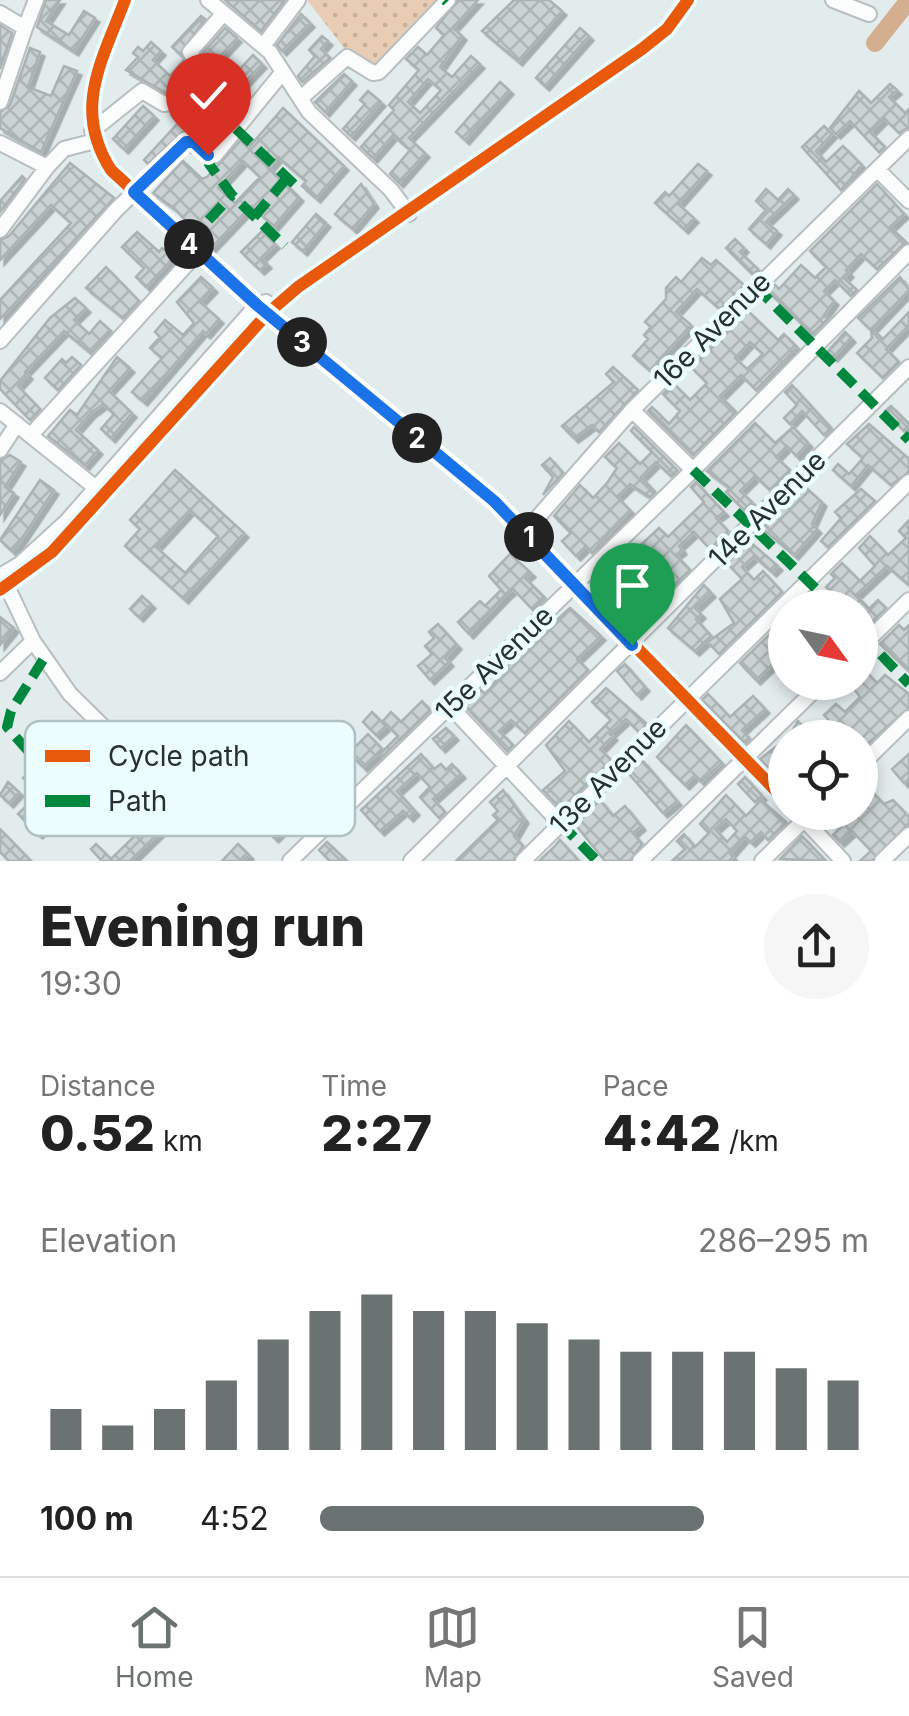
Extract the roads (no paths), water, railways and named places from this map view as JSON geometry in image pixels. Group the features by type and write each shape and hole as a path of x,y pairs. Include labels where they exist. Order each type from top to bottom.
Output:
{"street":[{"path":"0,102 36,0"},
{"path":"125,0 93,92 94,136 111,170 262,309 494,501 768,783"},
{"path":"263,46 298,0"},
{"path":"301,98 347,58 373,73 379,72 448,0"},
{"path":"97,721 70,694 33,641 2,582 100,492 262,309 409,214 642,49 667,29 688,0"},
{"path":"833,0 869,14"},
{"path":"0,230 64,149 94,136 142,91 164,104 171,102 200,69 190,52 215,5 263,46 301,98 409,214"},
{"path":"0,13 25,28"},
{"path":"0,341 134,192 186,142 214,154 282,73"},
{"name":"16e Avenue","path":"522,530 632,410 909,138"},
{"path":"0,143 48,167"},
{"path":"878,170 909,202"},
{"path":"30,435 198,252"},
{"name":"15e Avenue","path":"355,798 693,470 909,252"},
{"name":"14e Avenue","path":"411,861 909,367"},
{"path":"632,410 693,470"},
{"path":"0,411 100,492"},
{"path":"0,450 17,424"},
{"name":"13e Avenue","path":"523,861 909,482"},
{"path":"878,630 909,600"},
{"path":"0,673 33,641"},
{"path":"640,861 804,700"},
{"path":"450,706 560,823"},
{"path":"878,748 909,718"},
{"path":"762,861 790,830"},
{"path":"817,830 843,861"},
{"path":"882,861 909,835"},
{"name":"15e Avenue","path":"290,861 316,836"}],"waterway":[{"path":"875,43 909,0"}]}
